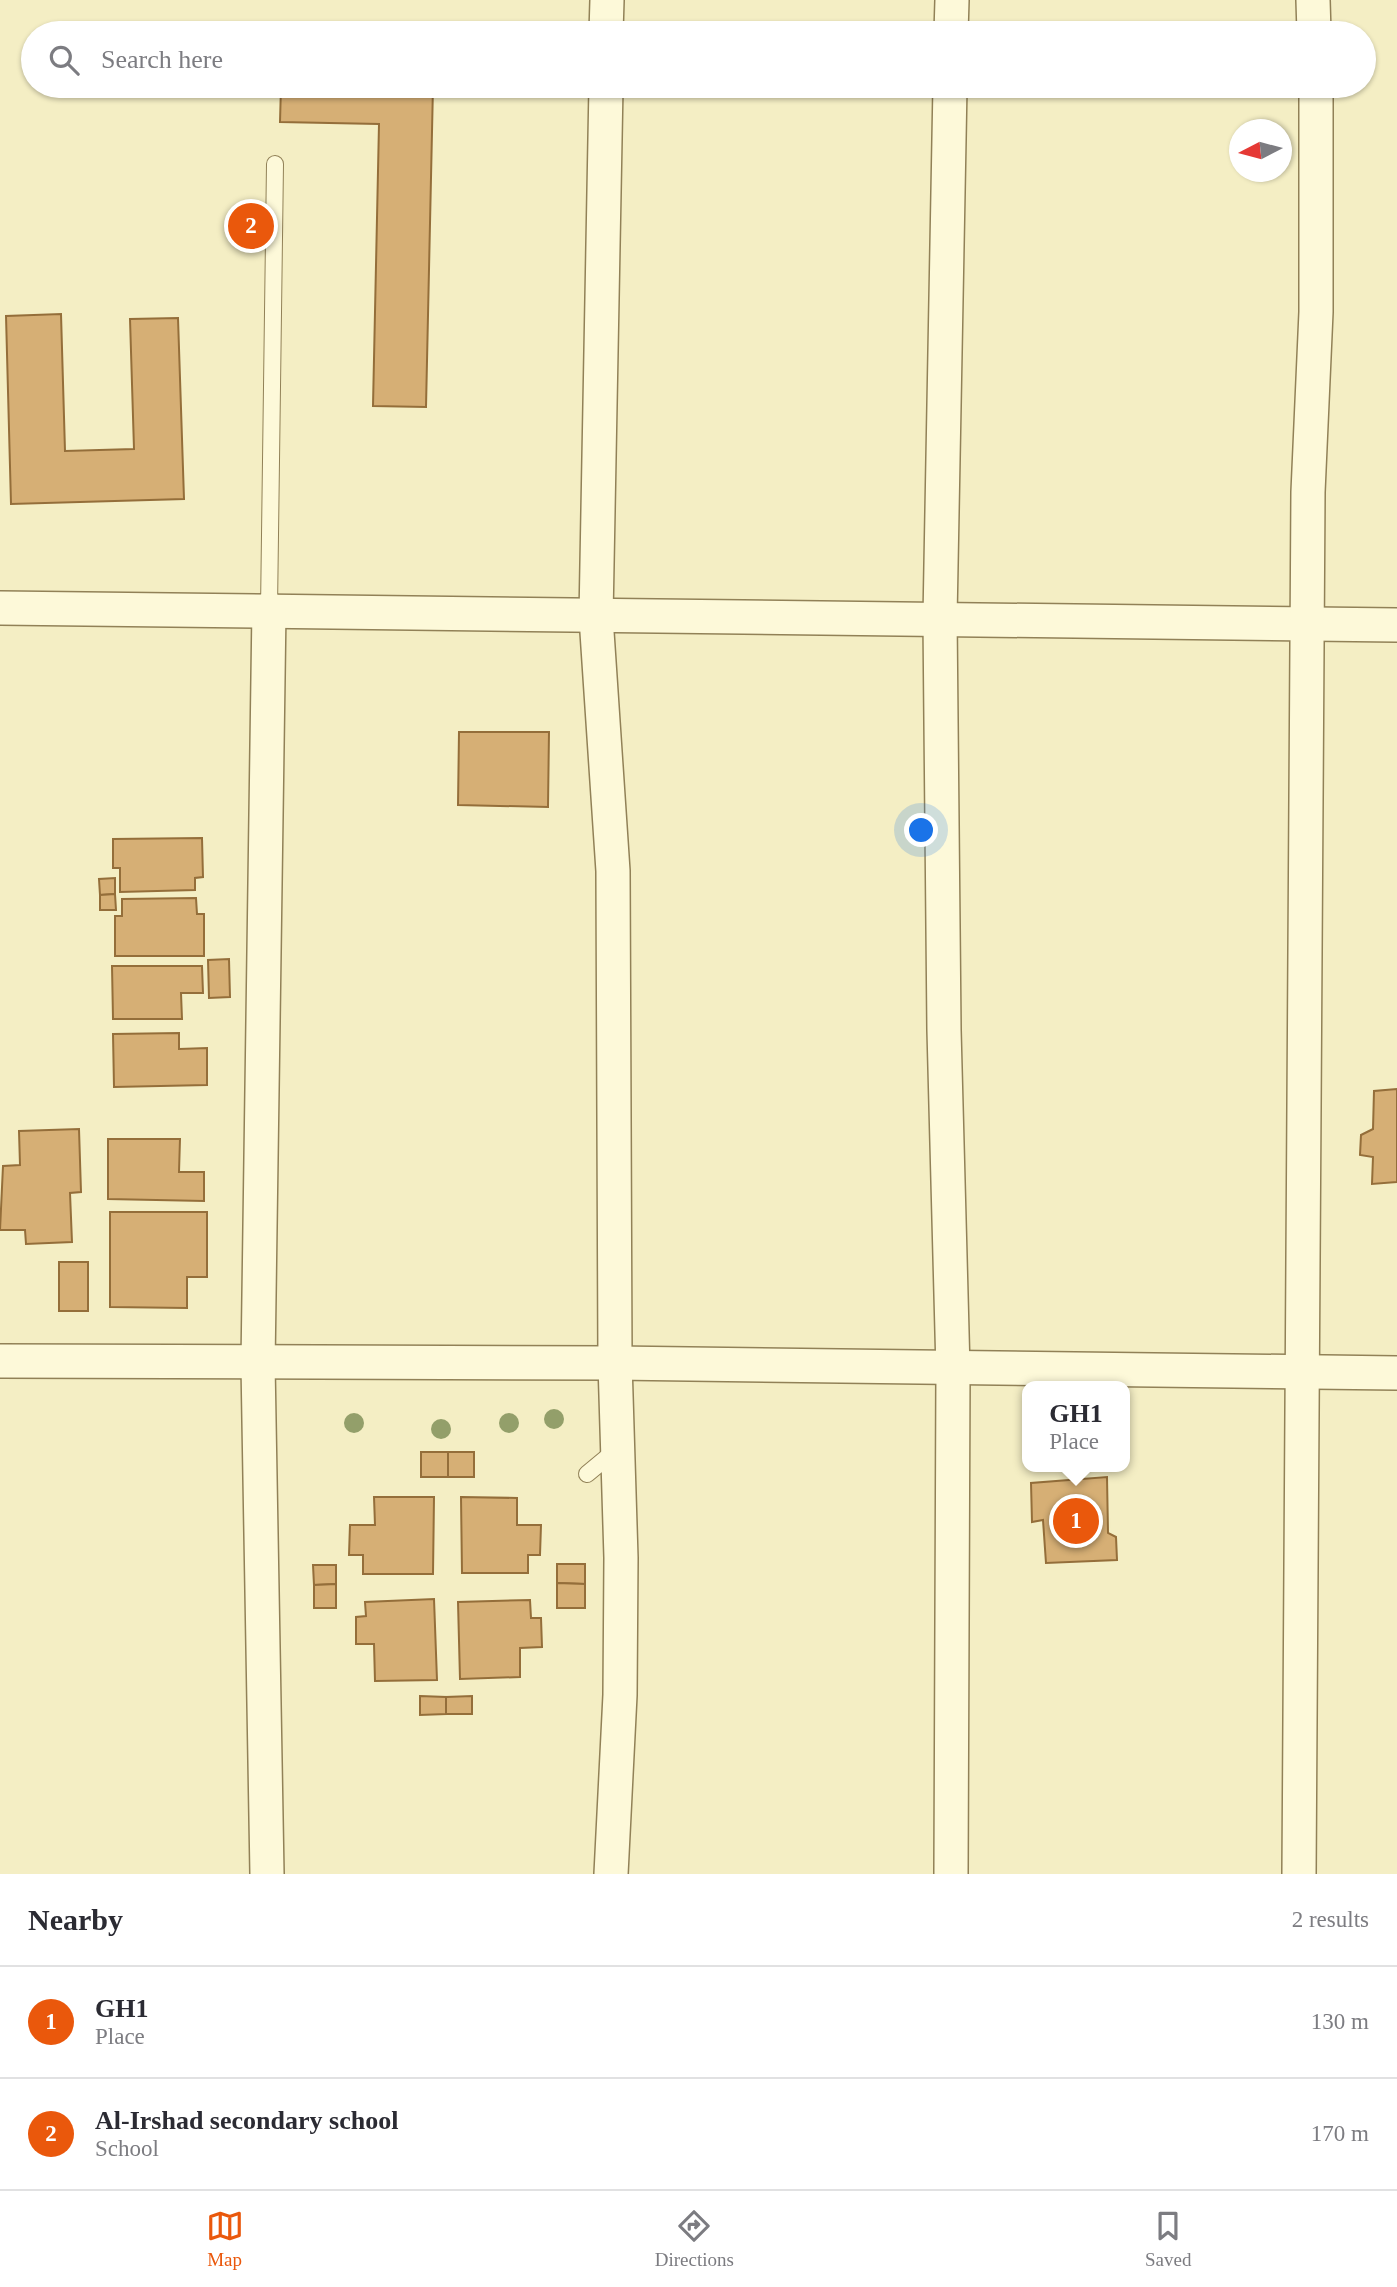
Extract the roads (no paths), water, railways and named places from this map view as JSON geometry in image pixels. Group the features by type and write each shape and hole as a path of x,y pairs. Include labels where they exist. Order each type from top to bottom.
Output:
{"street":[{"path":"606,21 607,0"},
{"path":"951,21 952,0"},
{"path":"1314,0 1314,21"},
{"path":"606,98 596,617 613,871 615,1363 621,1558 620,1695 611,1874"},
{"path":"950,98 940,618 944,1030 953,1370 951,1874"},
{"path":"1299,1874 1308,492 1316,312 1315,98"},
{"path":"0,608 269,609 596,617 940,618 1397,625"},
{"path":"267,1874 258,1364 269,609"},
{"path":"0,1361 258,1364 615,1363 953,1370 1397,1373"}],"lane":[{"path":"269,609 275,164"},
{"path":"587,1474 617,1450"}],"place":[{"name":"Al-Irshad secondary school","path":"251,226"},
{"name":"GH1","path":"1076,1521"}]}
